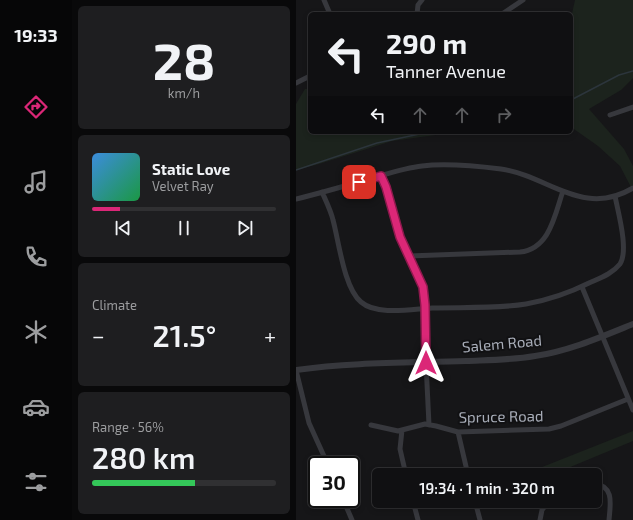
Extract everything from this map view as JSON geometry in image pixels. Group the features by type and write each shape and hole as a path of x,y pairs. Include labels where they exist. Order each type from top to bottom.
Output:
{"street":[{"path":"417,12 418,5 422,0"},
{"path":"505,12 523,0"},
{"path":"326,1 329,12"},
{"path":"296,83 308,77"},
{"path":"610,115 633,107"},
{"path":"296,199 402,169 427,165 491,168 520,173 563,191 591,199 601,199 615,196 633,188"},
{"path":"381,176 386,187 398,231 421,282 426,309 426,363 429,425"},
{"path":"409,256 520,252 530,250 538,245 548,234 563,191"},
{"path":"322,192 333,219 351,290 357,299 369,307 383,311 525,304 560,295 582,287 611,272 621,261 624,246 615,196"},
{"path":"582,287 633,410"},
{"name":"Salem Road","path":"296,370 345,365 502,360 536,356 573,347 633,324"},
{"path":"296,370 309,423 324,456"},
{"name":"Spruce Road","path":"370,425 392,431 421,425 429,425 458,432 549,429 562,426 628,398"},
{"path":"402,430 400,449 404,468"},
{"path":"458,432 466,468"},
{"path":"602,487 610,496 612,501 609,520"},
{"path":"347,508 352,520"},
{"path":"415,508 418,520"},
{"path":"477,508 480,520"},
{"path":"540,520 544,508"}],"shaded area":[{"path":"575,0 633,0 633,78 621,90 589,109 624,149 633,166 633,191 620,166 598,146 573,128 572,12"},
{"path":"305,89 308,89 308,134 443,134 392,141 296,170 296,104"},
{"path":"633,431 633,441 568,468 540,468"}],"waterway":[{"path":"573,99 619,75 633,71"},
{"path":"296,170 377,143 420,134"}],"route":[{"path":"359,182 381,176 386,187 400,237 423,287 425,305 426,363"}]}
